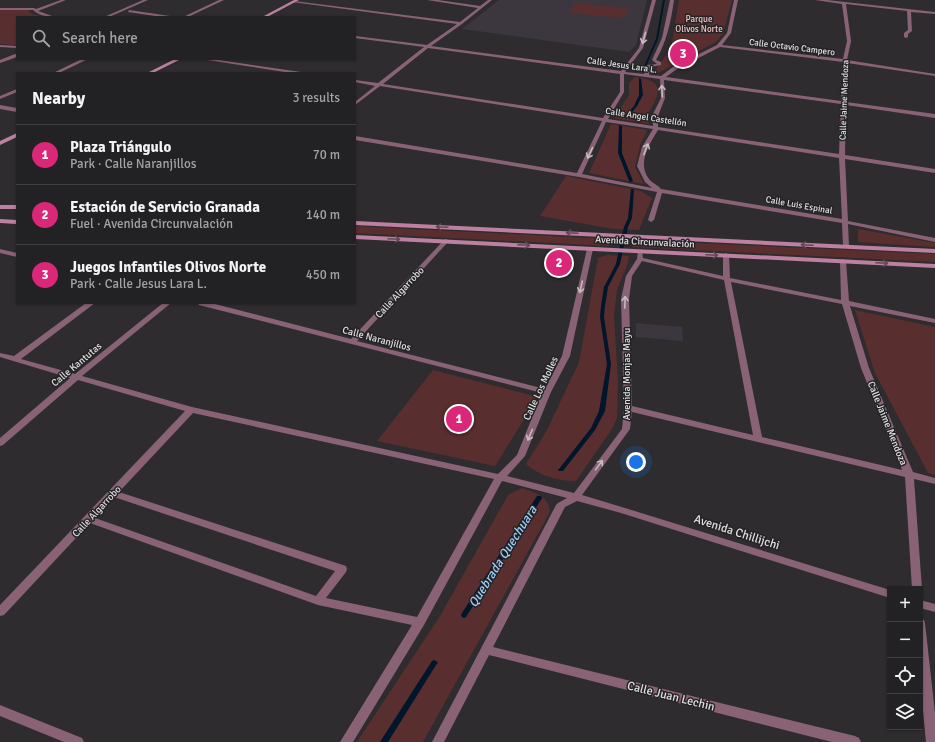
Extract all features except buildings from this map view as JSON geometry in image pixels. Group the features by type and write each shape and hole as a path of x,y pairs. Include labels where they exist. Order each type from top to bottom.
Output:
{"main road":[{"path":"266,16 296,1"},
{"path":"150,72 177,60"},
{"path":"0,143 16,135"},
{"path":"0,207 16,208"},
{"path":"0,221 16,222"},
{"name":"Avenida Circunvalación","path":"356,223 935,251"},
{"name":"Avenida Circunvalación","path":"356,237 631,251 640,255 726,255 935,266"}],"street":[{"path":"35,11 64,0"},
{"path":"108,16 146,0"},
{"path":"187,16 222,0"},
{"path":"429,0 482,6"},
{"path":"356,103 427,47 490,0"},
{"path":"579,175 605,119 622,92 622,73 642,48 654,0"},
{"path":"646,76 649,66 659,65 654,60 662,46 670,20 672,0"},
{"path":"652,220 660,191 647,181 640,166 645,147 656,128 655,116 663,98 662,78 675,68 719,46 728,34 736,0"},
{"path":"817,0 901,8 935,13"},
{"path":"296,1 461,23"},
{"name":"Calle Jaime Mendoza","path":"844,3 849,41 844,61 842,157 846,246"},
{"path":"898,4 901,8"},
{"path":"0,9 34,9 38,13 49,16"},
{"path":"906,36 906,33 910,31 909,10"},
{"path":"129,11 163,16"},
{"name":"Calle Jesus Lara L.","path":"356,37 935,116"},
{"path":"0,46 16,47"},
{"name":"Calle Octavio Campero","path":"719,46 844,61 935,75"},
{"path":"0,62 16,55"},
{"path":"57,72 84,60"},
{"path":"210,60 294,72"},
{"name":"Calle Angel Castellón","path":"356,81 935,171"},
{"path":"0,98 16,90"},
{"path":"0,107 16,110"},
{"name":"Calle Luis Espinal","path":"356,138 579,175 660,191 846,222 935,240"},
{"name":"Calle Algarrobo","path":"352,342 446,242"},
{"name":"Calle Los Molles","path":"346,742 420,622 499,478 521,456 547,392 566,356 590,249"},
{"path":"0,251 16,255"},
{"path":"640,255 727,279 935,321"},
{"name":"Avenida Monjas Mayu","path":"438,742 561,505 576,497 626,429 628,408 625,299 629,276 640,255"},
{"path":"726,255 727,279 758,439"},
{"name":"Calle Jaime Mendoza","path":"843,261 845,303 865,368 909,475 917,586"},
{"path":"14,360 90,304"},
{"name":"Calle Kantutas","path":"0,443 76,377 165,304"},
{"name":"Calle Naranjillos","path":"206,304 547,392"},
{"name":"Avenida Chillijchi","path":"0,355 191,410 526,483 622,510 887,593"},
{"path":"628,408 935,481"},
{"name":"Calle Algarrobo","path":"0,612 191,410"},
{"path":"113,493 342,569 318,601"},
{"path":"88,519 318,601 420,622"},
{"path":"923,605 935,608"},
{"name":"Calle Juan Lechin","path":"486,650 855,742"},
{"path":"923,652 932,742"},
{"path":"0,710 74,741"}],"shaded area":[{"path":"499,0 647,0 636,45 629,52 462,29"},
{"path":"636,323 682,327 683,341 636,337"}],"green space":[{"name":"Parque Olivos Norte","path":"679,0 732,0 723,34 716,42 656,74 654,72 671,48"},
{"path":"575,3 629,8 624,18 569,13"},
{"path":"0,10 28,10 32,14 41,16 16,16 16,45 0,44"},
{"path":"635,77 652,82 656,85 658,90 655,101 647,115 649,124 614,118 629,95 629,83"},
{"path":"611,124 647,130 640,146 635,167 644,184 589,173"},
{"path":"566,176 641,191 652,198 639,230 613,229 540,216"},
{"path":"356,226 610,239 609,246 356,233"},
{"path":"858,229 935,243 935,247 858,242"},
{"path":"636,240 935,254 935,262 632,247"},
{"path":"607,255 629,256 628,263 617,290 614,316 618,381 617,418 612,429 576,481 556,479 537,472 526,464 547,430 579,362 598,258"},
{"path":"855,310 935,327 935,475 928,473 875,373"},
{"path":"433,370 538,397 495,466 377,441"},
{"path":"522,488 544,499 547,502 550,512 423,742 357,742 440,616 508,495"}],"waterway":[{"name":"Quebrada Quechuara","path":"643,71 657,39 664,0"},
{"name":"Quebrada Quechuara","path":"627,116 641,95 640,79"},
{"name":"Quebrada Quechuara","path":"620,126 620,153 631,181"},
{"name":"Quebrada Quechuara","path":"561,470 593,429 602,411 609,364 602,317 603,306 606,287 618,264 626,227 630,218 632,190"},
{"name":"Quebrada Quechuara","path":"464,615 539,498"},
{"name":"Quebrada Quechuara","path":"384,742 434,663"}],"place":[{"name":"Juegos Infantiles Olivos Norte","path":"683,54"},
{"name":"Estación de Servicio Granada","path":"559,263"},
{"name":"Plaza Triángulo","path":"459,419"}]}
